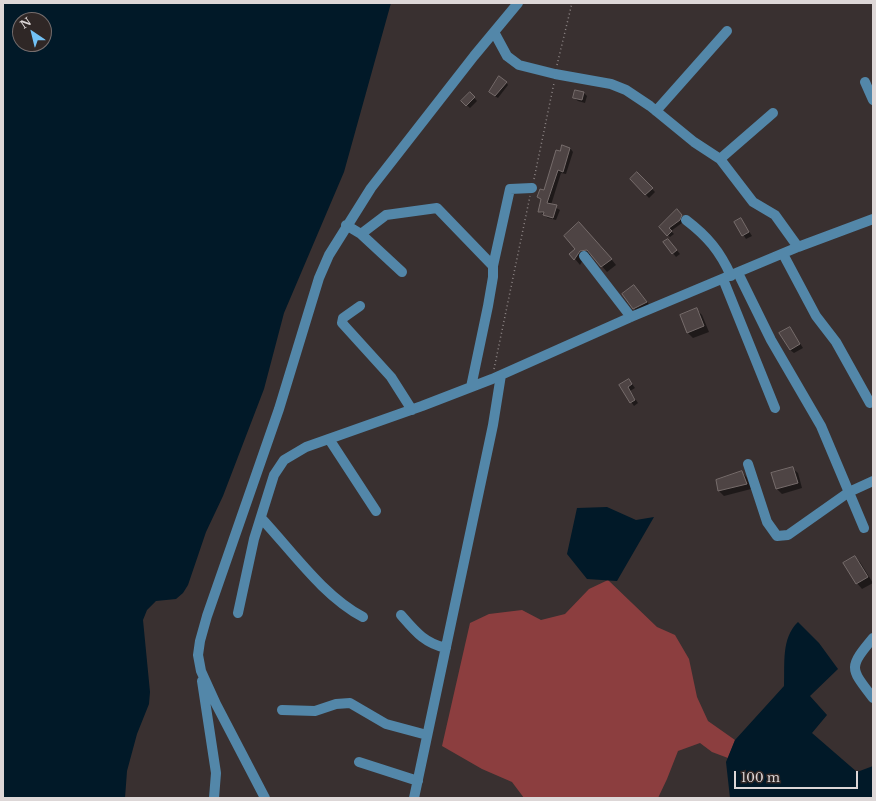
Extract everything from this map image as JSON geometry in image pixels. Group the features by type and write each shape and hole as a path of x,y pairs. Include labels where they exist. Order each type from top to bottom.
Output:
{"street":[{"path":"265,798 204,677 198,655 207,616 279,409 319,278 329,255 346,225 371,188 518,3"},
{"path":"656,111 726,31"},
{"path":"494,32 507,56 519,64 537,70 594,80 618,86 632,94 656,111 694,142 720,159 753,202 775,214 798,247"},
{"path":"866,82 873,100"},
{"path":"720,159 773,113"},
{"path":"471,387 488,306 493,277 493,266 510,189 532,188"},
{"path":"361,234 386,215 437,208 493,266"},
{"path":"238,613 254,539 274,475 284,460 306,447 412,410 501,375 631,317 798,247 873,219"},
{"path":"686,220 709,239 726,264 775,408"},
{"path":"346,225 361,234 402,272"},
{"path":"782,254 816,316 836,342 870,403"},
{"path":"584,256 631,317"},
{"path":"731,276 771,340 821,426 864,528"},
{"path":"360,306 344,318 342,323 391,377 412,410"},
{"path":"414,798 493,425 501,375"},
{"path":"329,439 376,511"},
{"path":"748,464 767,522 777,536 788,535 849,492 873,481"},
{"path":"261,518 330,595 349,610 363,616"},
{"path":"401,615 423,640 446,648"},
{"path":"873,638 858,655 854,664 856,676 873,698"},
{"path":"204,677 203,690 216,773 214,798"},
{"path":"282,710 315,711 336,704 350,703 386,724 427,735"},
{"path":"359,762 418,780"}],"shaded area":[{"path":"608,580 657,627 675,635 689,659 697,697 708,721 735,740 728,758 712,752 700,743 678,751 658,798 524,798 512,782 482,769 442,746 470,623 489,614 522,610 541,620 565,614 589,589"}],"water":[{"path":"3,3 391,3 344,172 284,313 264,389 223,496 206,532 188,585 183,593 176,599 156,601 147,610 143,620 150,692 149,704 137,734 127,771 125,798 3,798"},
{"path":"607,507 636,520 654,517 617,581 587,579 567,554 577,508"},
{"path":"798,622 819,643 838,669 810,696 827,715 812,733 857,772 873,766 873,798 730,798 726,762 735,740 784,686 784,660 786,643 793,628"}],"building":[{"path":"499,76 507,82 495,96 489,92"},
{"path":"575,90 584,92 582,100 573,98"},
{"path":"470,92 475,97 466,106 461,101"},
{"path":"562,145 570,148 563,172 558,170 547,203 557,205 553,218 543,215 544,212 538,212 541,199 537,197 540,189 544,190 556,150 560,151"},
{"path":"637,172 653,188 645,195 630,179"},
{"path":"677,209 682,215 680,220 669,228 672,231 667,236 659,227"},
{"path":"741,218 749,232 742,236 734,222"},
{"path":"579,222 612,259 601,267 587,250 580,251 574,260 569,254 575,249 564,236"},
{"path":"668,239 677,250 672,254 663,242"},
{"path":"634,285 647,302 633,309 622,294"},
{"path":"697,308 704,326 687,333 680,315"},
{"path":"790,327 800,344 790,350 779,333"},
{"path":"629,379 632,384 628,387 635,400 630,403 619,385"},
{"path":"793,467 798,483 776,489 771,473"},
{"path":"742,471 747,484 718,491 716,480"},
{"path":"855,556 868,577 856,584 843,563"}]}
